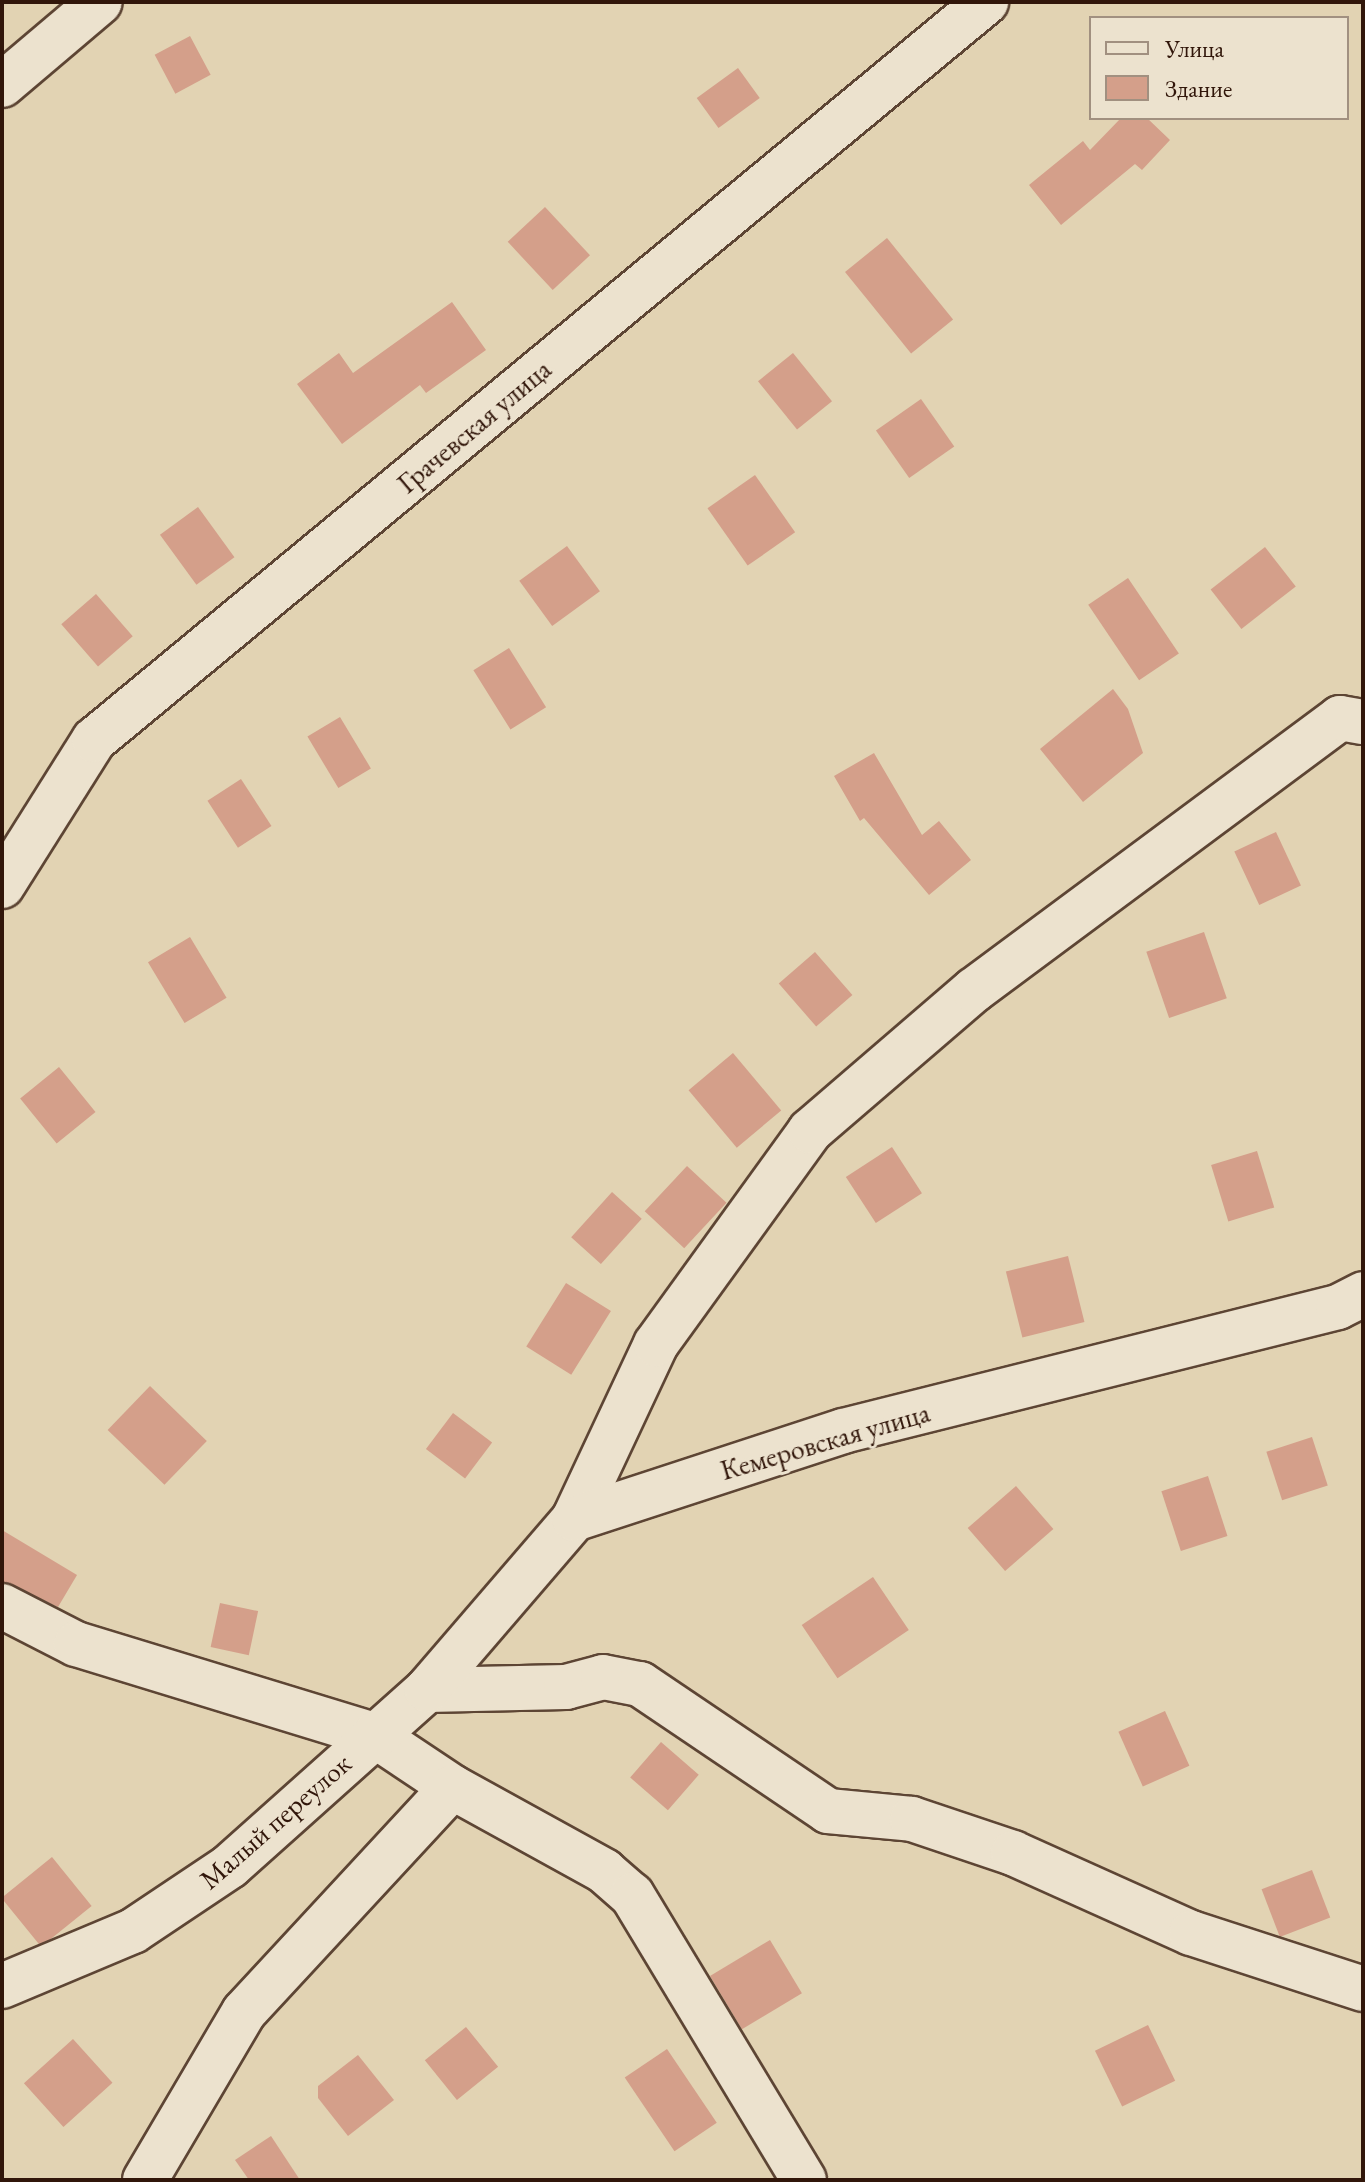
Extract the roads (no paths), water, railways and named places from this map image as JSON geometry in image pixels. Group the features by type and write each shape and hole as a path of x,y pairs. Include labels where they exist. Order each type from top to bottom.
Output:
{"street":[{"path":"2,85 100,2"},
{"name":"Грачевская улица","path":"2,886 94,740 986,2"},
{"path":"374,1735 427,1690 574,1519 656,1344 810,1131 974,990 1340,718 1363,722"},
{"name":"Кемеровская улица","path":"574,1519 843,1431 1338,1307 1363,1294"},
{"path":"2,1606 76,1644 374,1735 452,1787 604,1871 632,1895 804,2180"},
{"path":"427,1690 566,1687 603,1677 640,1684 828,1811 912,1819 1013,1853 1191,1933 1363,1989"},
{"name":"Малый переулок","path":"2,1986 133,1931 230,1866 374,1735"},
{"path":"145,2180 244,2012 452,1787"}]}
